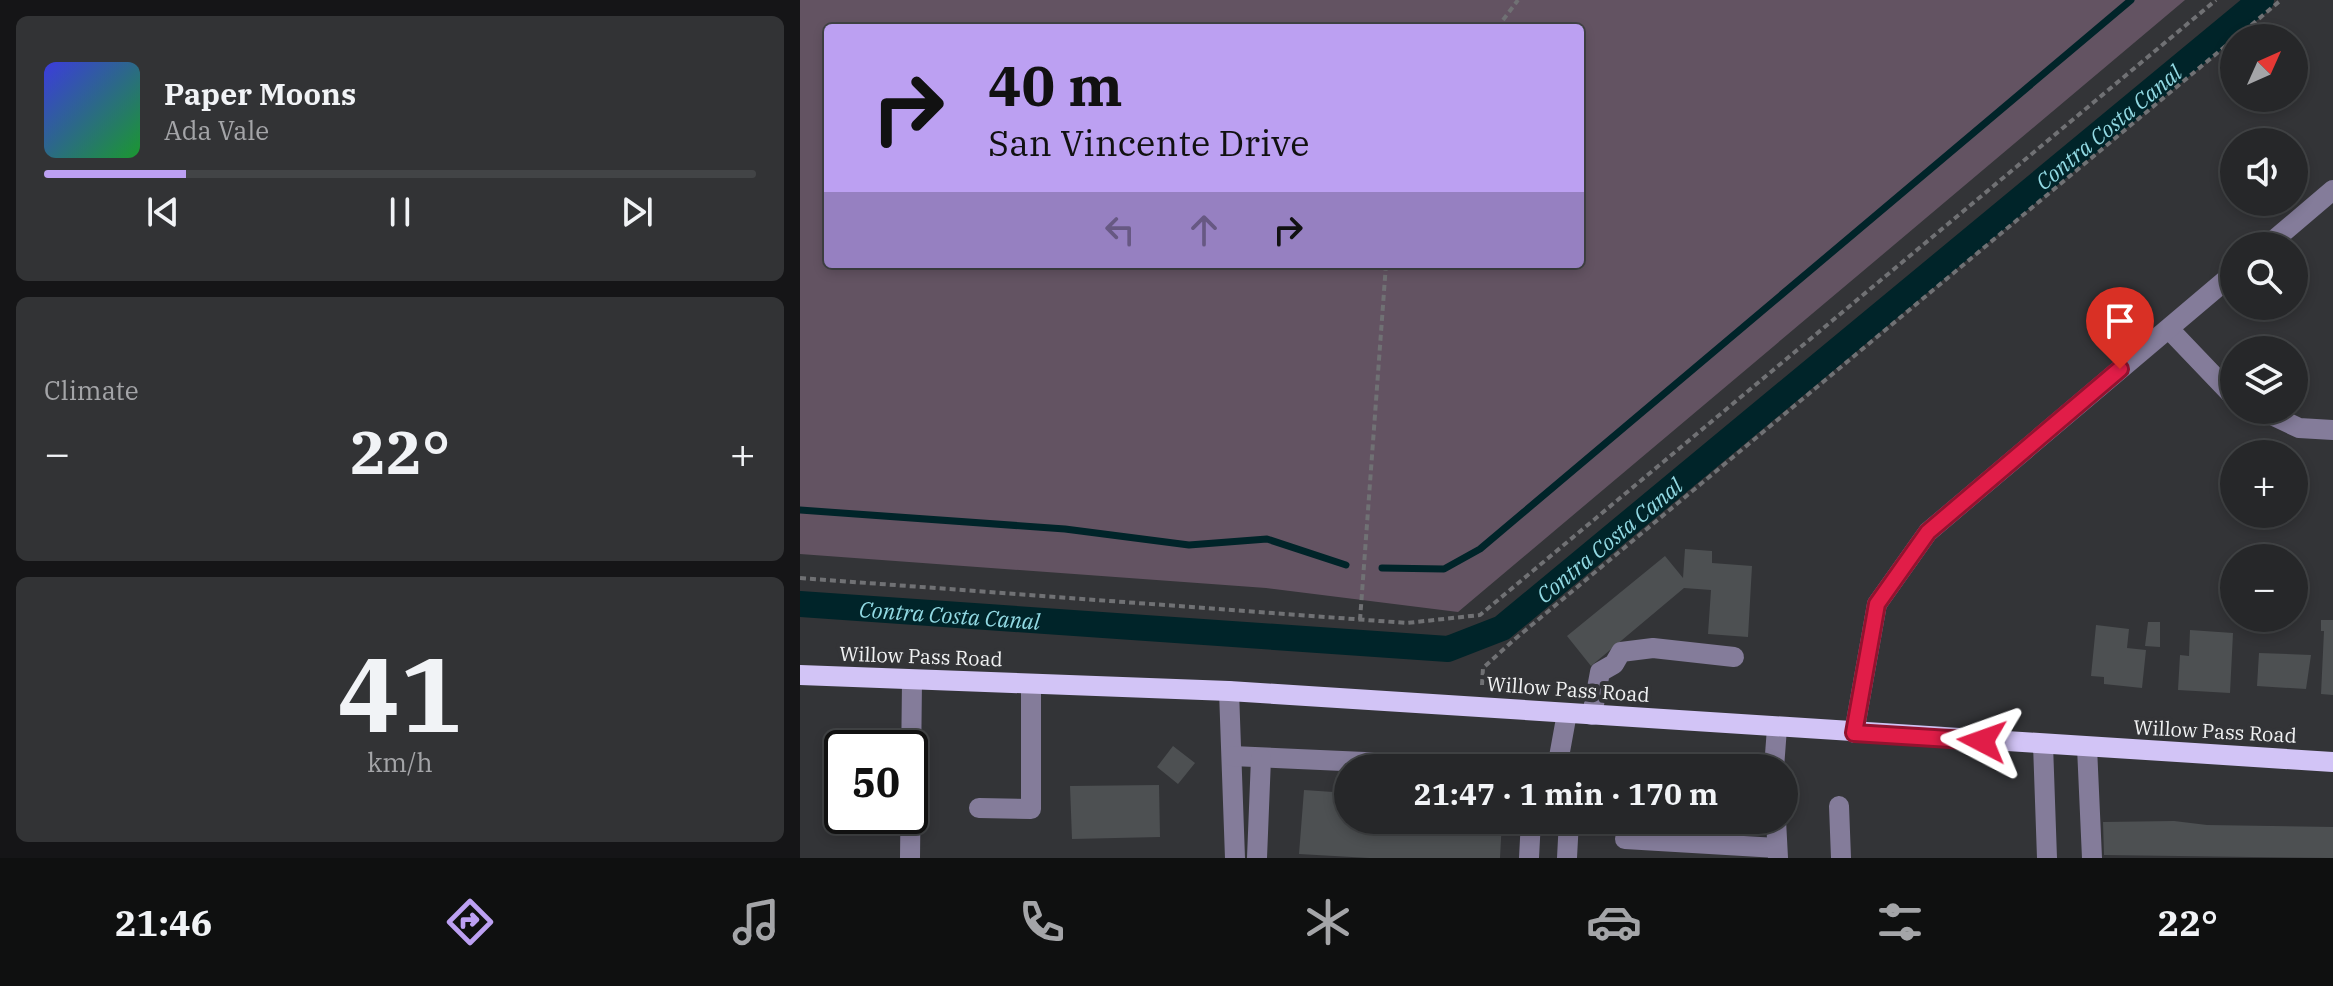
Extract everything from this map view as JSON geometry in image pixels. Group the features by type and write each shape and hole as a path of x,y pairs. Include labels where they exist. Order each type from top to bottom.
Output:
{"main road":[{"name":"Willow Pass Road","path":"800,675 1229,691 2333,762"}],"street":[{"path":"2284,232 2333,190"},
{"path":"1854,733 1877,604 1928,532 2220,285"},
{"path":"2169,329 2220,382"},
{"path":"2291,424 2299,428 2333,430"},
{"path":"1592,715 1600,672 1614,664 1621,652 1653,648 1734,657"},
{"path":"910,858 912,681"},
{"path":"979,808 1031,809 1031,684"},
{"path":"1229,691 1235,858"},
{"path":"1560,754 1567,713"},
{"path":"1775,754 1777,728"},
{"path":"2043,744 2047,858"},
{"path":"2087,747 2092,858"},
{"path":"1232,756 1334,761"},
{"path":"1257,858 1261,758"},
{"path":"1839,806 1841,858"},
{"path":"1529,858 1530,834"},
{"path":"1567,858 1568,834"},
{"path":"1625,839 1778,853"}],"path":[{"path":"1500,24 1518,0"},
{"path":"800,578 1407,623 1480,615 2216,0"},
{"path":"2253,24 2281,0"},
{"path":"1480,707 1483,668 1515,639 2220,52"},
{"path":"1360,620 1386,268"}],"shaded area":[{"path":"800,0 2185,0 1458,612 1266,588 800,554"}],"building":[{"path":"1685,549 1712,551 1712,563 1752,566 1748,637 1708,634 1711,590 1684,588 1591,666 1567,636 1665,556 1683,578"},
{"path":"2321,620 2333,620 2333,695 2321,694 2324,631 2321,631"},
{"path":"2148,622 2160,622 2160,647 2145,646"},
{"path":"2096,625 2129,629 2127,648 2146,650 2142,688 2104,684 2104,677 2091,676"},
{"path":"2190,630 2233,633 2230,693 2178,690 2180,655 2189,656"},
{"path":"2259,653 2311,655 2306,689 2257,686"},
{"path":"1173,746 1195,763 1178,784 1157,767"},
{"path":"1159,785 1160,837 1072,839 1070,786"},
{"path":"1304,790 1334,792 1334,834 1501,834 1500,858 1369,858 1299,854"},
{"path":"2174,821 2207,825 2333,827 2333,858 2104,855 2103,822"}],"waterway":[{"path":"1382,568 1444,569 1480,549 2131,0"},
{"name":"Contra Costa Canal","path":"800,604 1448,649 1502,628 2261,0"},
{"path":"800,510 1065,529 1189,545 1267,539 1346,565"}],"route":[{"path":"1982,741 1854,733 1877,604 1928,532 2120,369"}]}
